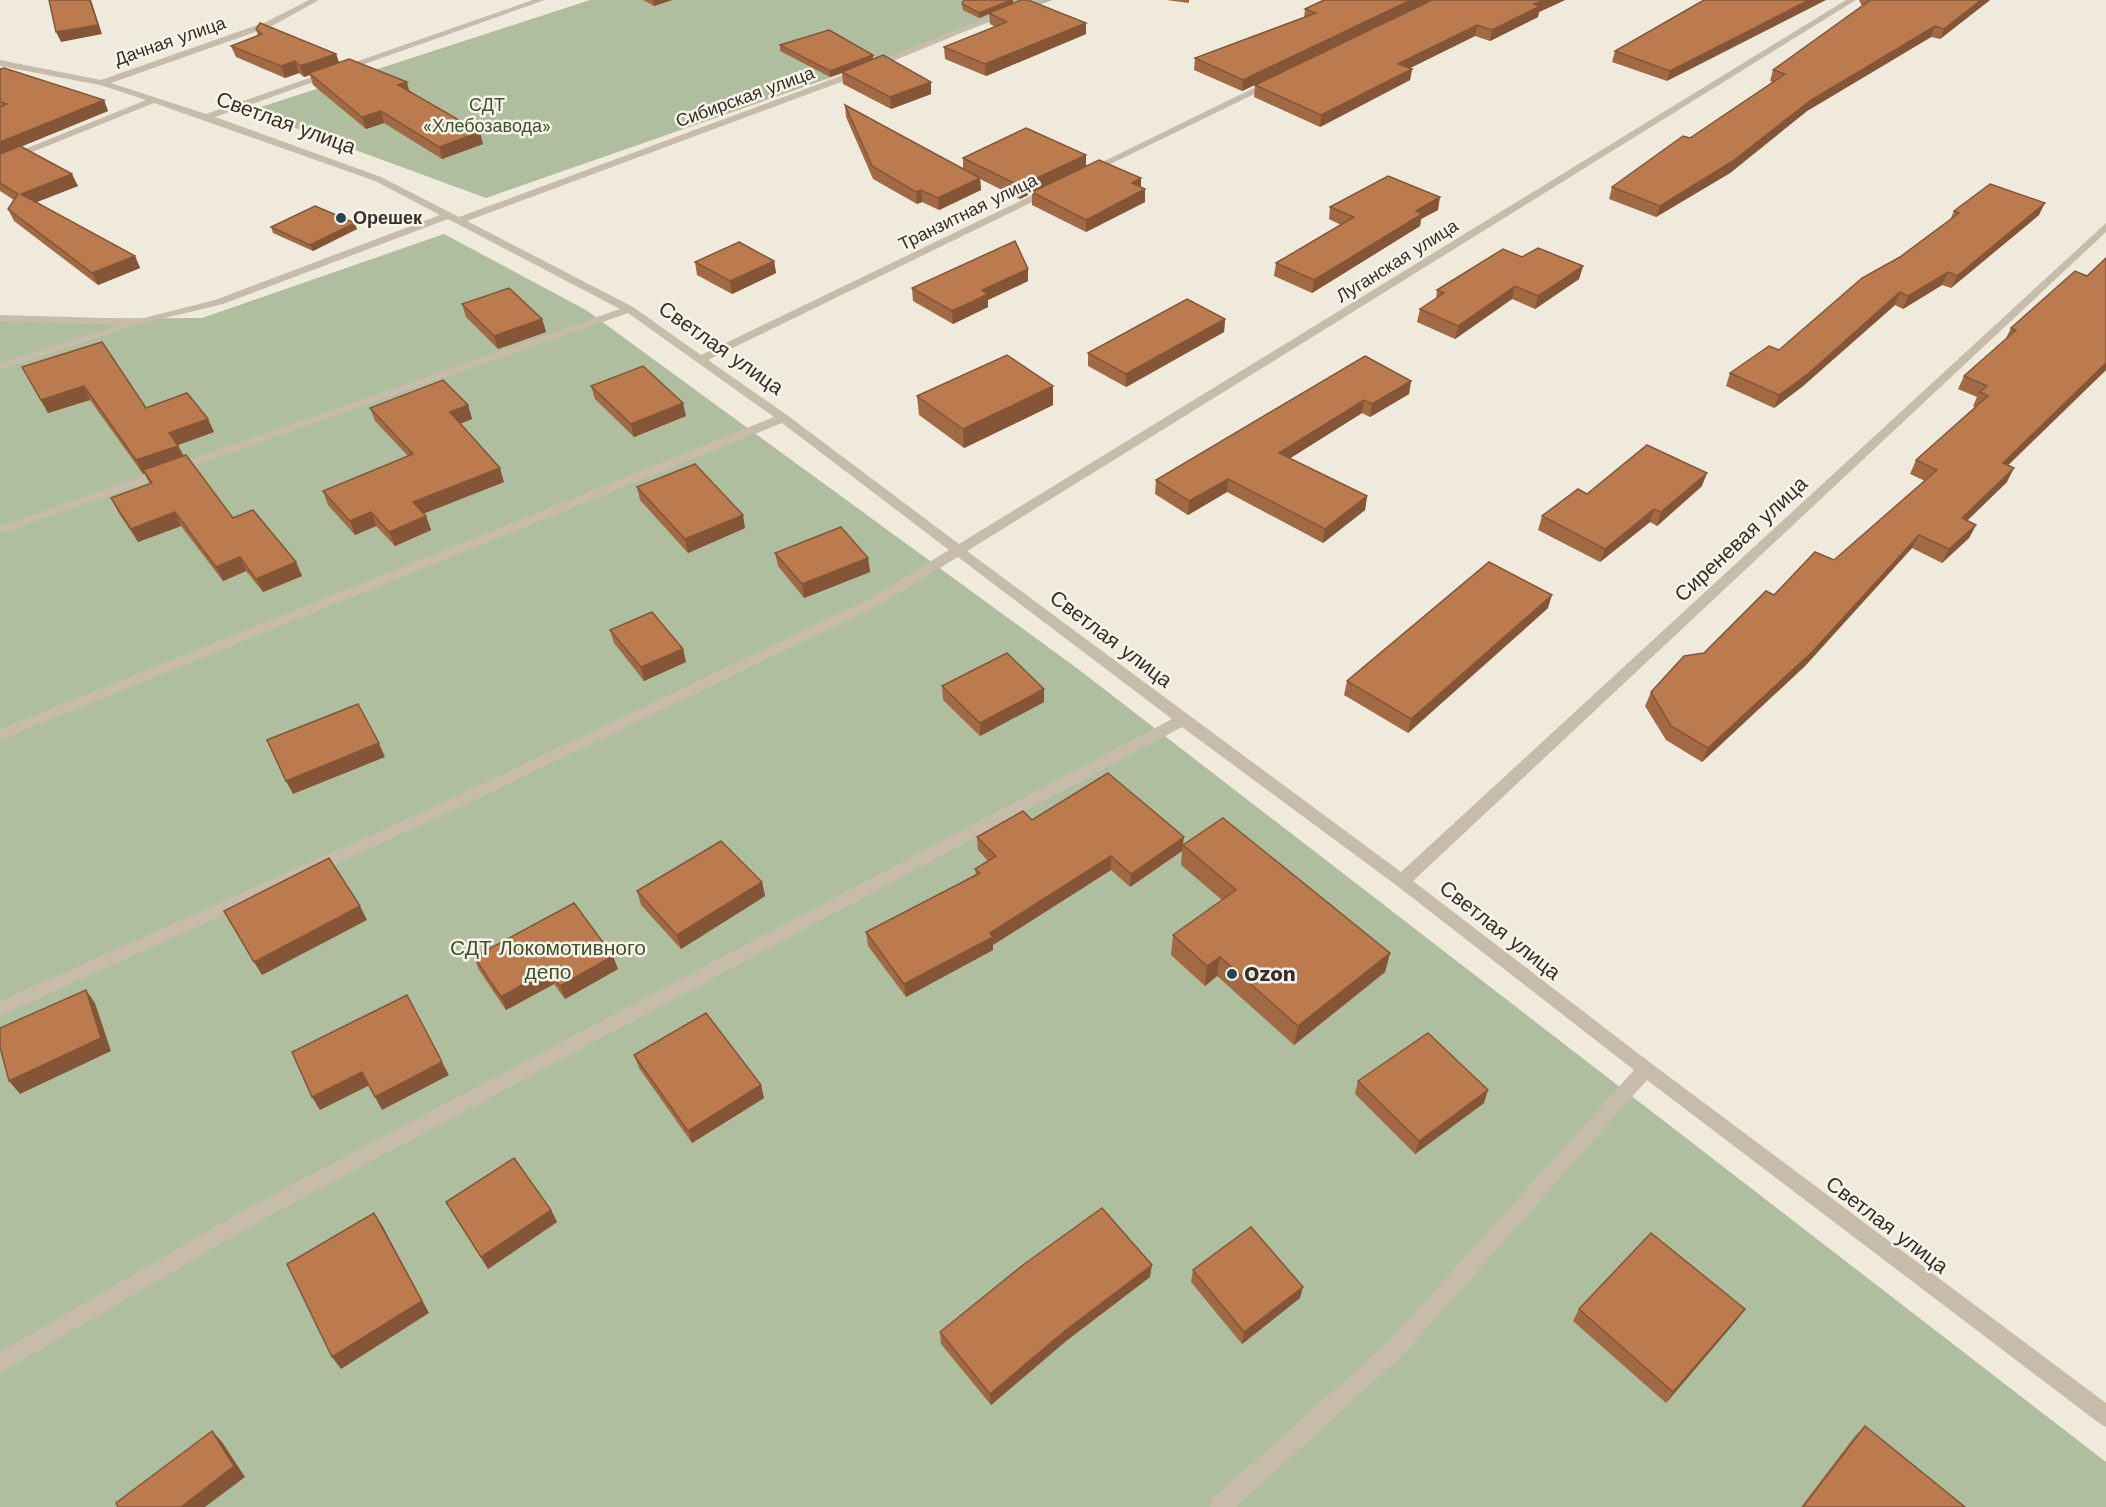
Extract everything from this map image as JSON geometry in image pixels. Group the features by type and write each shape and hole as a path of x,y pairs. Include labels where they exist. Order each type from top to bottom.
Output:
{"street":[{"name":"Дачная улица","path":"102,83 269,24 315,0"},
{"path":"206,117 541,0"},
{"name":"Сибирская улица","path":"140,322 219,302 456,218 846,76 1038,0"},
{"name":"Луганская улица","path":"0,1009 456,803 876,601 1852,0"},
{"name":"Светлая улица","path":"0,63 102,83 206,117 378,179 629,309 783,418 1183,720 1402,881 1646,1069 2106,1416"},
{"path":"1077,177 1281,78"},
{"path":"0,162 154,100"},
{"name":"Транзитная улица","path":"701,359 1056,187"},
{"name":"Сиреневая улица","path":"1402,881 2106,226"},
{"path":"0,530 629,309"},
{"path":"0,318 140,322"},
{"path":"0,367 140,322"},
{"path":"0,735 783,418"},
{"path":"0,1363 251,1216 1183,720"},
{"path":"1220,1507 1397,1347 1646,1069"}],"green space":[{"name":"СДТ «Хлебозавода»","path":"590,0 1053,0 486,198 249,111"},
{"name":"СДТ Локомотивного депо","path":"444,234 586,310 1078,669 2106,1462 2106,1507 0,1507 0,319 202,318"}],"building":[{"path":"49,0 90,0 98,25 56,32"},
{"path":"964,0 1011,0 979,13 962,4"},
{"path":"1021,0 1028,0 1086,23 985,64 944,47 1007,22 989,13"},
{"path":"1324,0 1411,0 1243,80 1195,58 1316,13 1305,9"},
{"path":"1432,0 1544,0 1534,4 1540,6 1492,30 1477,25 1398,64 1412,69 1321,115 1255,85"},
{"path":"1704,0 1809,0 1670,71 1615,51"},
{"path":"1869,0 1981,0 1944,29 1935,26 1811,100 1733,161 1660,206 1612,187 1683,136 1690,138 1785,74 1773,70"},
{"path":"260,23 336,54 300,66 295,61 281,66 231,46 262,34 256,29"},
{"path":"829,30 873,55 830,71 780,45"},
{"path":"883,55 931,82 890,97 842,72"},
{"path":"349,59 407,82 398,85 480,132 439,147 381,111 362,117 309,73"},
{"path":"4,68 104,100 0,142 0,107 7,104 0,102 0,69"},
{"path":"845,105 980,178 938,198 921,190 916,192 872,166"},
{"path":"1026,128 1086,155 1020,186 963,158"},
{"path":"20,146 72,174 21,194 135,256 92,273 8,209 18,194 0,183 0,154"},
{"path":"1099,160 1141,178 1132,183 1145,189 1086,220 1032,192"},
{"path":"1388,176 1440,197 1416,211 1422,214 1314,280 1276,263 1354,217 1330,207"},
{"path":"1990,184 2045,203 1957,276 1948,272 1908,296 1900,292 1809,373 1779,395 1730,373 1769,346 1779,350 1862,278 1900,257 1959,213 1954,211"},
{"path":"315,206 355,223 310,245 271,227"},
{"path":"1015,241 1028,269 982,290 988,294 952,311 912,288"},
{"path":"739,242 774,261 730,281 695,262"},
{"path":"1538,248 1583,266 1538,296 1515,286 1458,326 1420,309 1444,293 1437,290 1503,249 1522,257"},
{"path":"2106,258 2106,363 2003,463 2014,468 1962,518 1976,525 1949,549 1919,535 1812,652 1708,748 1671,726 1651,692 1684,656 1704,653 1766,591 1774,595 1815,552 1834,560 1937,470 1916,460 1988,396 1980,392 1987,386 1964,376 2016,330 2011,328 2075,271 2087,276"},
{"path":"509,288 542,319 494,336 462,304"},
{"path":"1187,299 1225,319 1126,374 1088,353"},
{"path":"102,342 146,408 187,393 208,419 169,433 178,446 136,460 84,386 41,400 22,367"},
{"path":"1007,355 1053,386 963,429 917,396"},
{"path":"1365,356 1411,381 1372,404 1364,400 1279,453 1367,496 1325,529 1228,479 1189,501 1156,480"},
{"path":"643,366 683,403 631,424 591,386"},
{"path":"443,380 468,405 450,412 500,468 413,502 426,516 389,532 371,512 350,521 323,491 413,454 370,408"},
{"path":"1647,445 1707,473 1661,512 1654,509 1605,549 1542,516 1578,489 1587,494"},
{"path":"186,455 233,518 253,510 296,562 256,579 240,557 216,567 175,512 131,529 111,498 152,483 143,470"},
{"path":"695,464 743,515 685,539 637,487"},
{"path":"841,527 868,558 802,584 775,553"},
{"path":"1489,562 1552,595 1411,719 1347,681"},
{"path":"652,612 683,649 641,667 610,630"},
{"path":"1007,653 1044,689 980,723 942,686"},
{"path":"358,704 379,743 286,781 267,740"},
{"path":"1108,773 1184,837 1131,874 1111,856 990,933 993,937 904,984 866,932 980,873 975,869 996,856 977,837 1023,811 1032,820"},
{"path":"1223,818 1390,953 1298,1026 1220,957 1207,966 1173,935 1236,890 1183,845"},
{"path":"721,841 762,882 677,935 637,891"},
{"path":"329,858 360,906 254,962 224,911"},
{"path":"574,903 613,956 560,986 548,970 501,997 474,957"},
{"path":"86,990 101,1038 9,1081 0,1047 0,1028"},
{"path":"407,995 442,1062 375,1097 362,1072 312,1097 292,1052"},
{"path":"706,1013 761,1085 688,1131 634,1055"},
{"path":"1428,1033 1488,1090 1419,1141 1358,1081"},
{"path":"514,1158 551,1210 481,1257 446,1202"},
{"path":"1102,1208 1152,1265 1066,1330 990,1394 940,1332 1023,1265"},
{"path":"374,1213 422,1301 332,1357 287,1264"},
{"path":"1251,1227 1303,1287 1244,1332 1193,1270"},
{"path":"1651,1233 1745,1309 1673,1392 1579,1309"},
{"path":"1865,1426 1965,1507 1803,1507"},
{"path":"212,1431 234,1466 181,1507 118,1507 116,1503"}],"place":[{"name":"Орешек","path":"341,218"},
{"name":"Ozon","path":"1232,974"}]}
